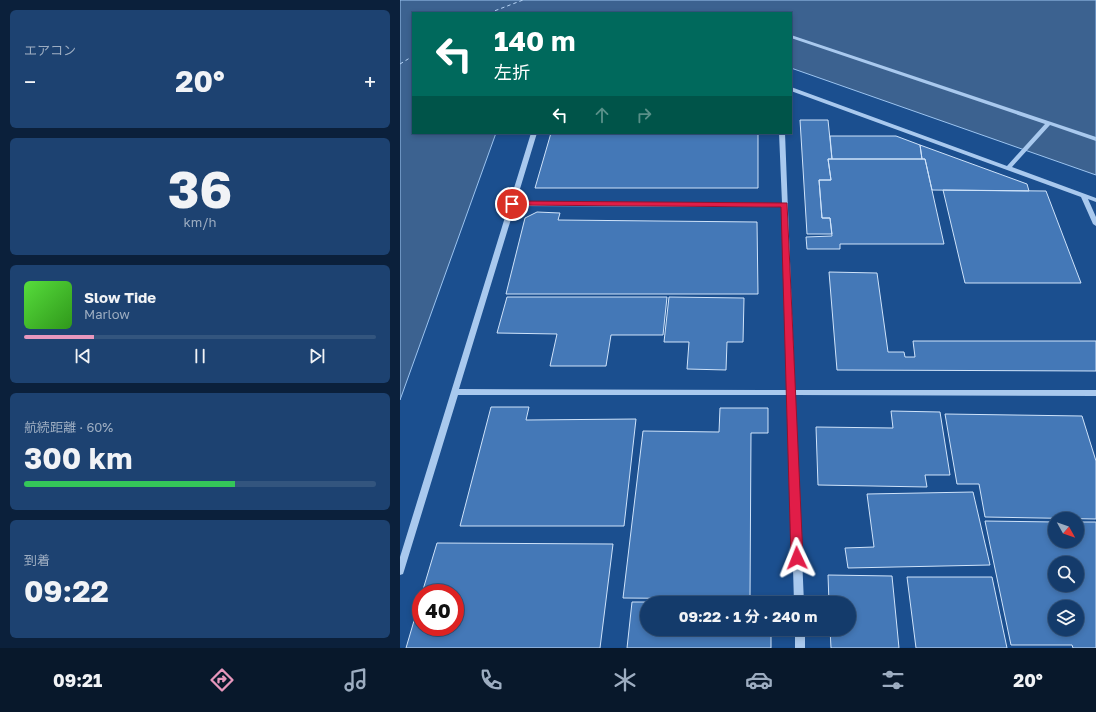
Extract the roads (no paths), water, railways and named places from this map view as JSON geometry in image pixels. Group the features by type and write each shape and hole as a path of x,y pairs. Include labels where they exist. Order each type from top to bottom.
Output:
{"street":[{"path":"792,36 1096,139"},
{"path":"792,89 1009,167 1096,200"},
{"path":"1009,167 1049,123"},
{"path":"400,571 534,134"},
{"path":"782,134 799,596"},
{"path":"1084,196 1096,224"},
{"path":"512,204 784,205"},
{"path":"454,392 1096,393"},
{"path":"800,636 800,648"}],"water":[{"path":"400,0 1096,0 1096,175 792,68 792,12 412,12 412,134 496,134 400,400"}]}
